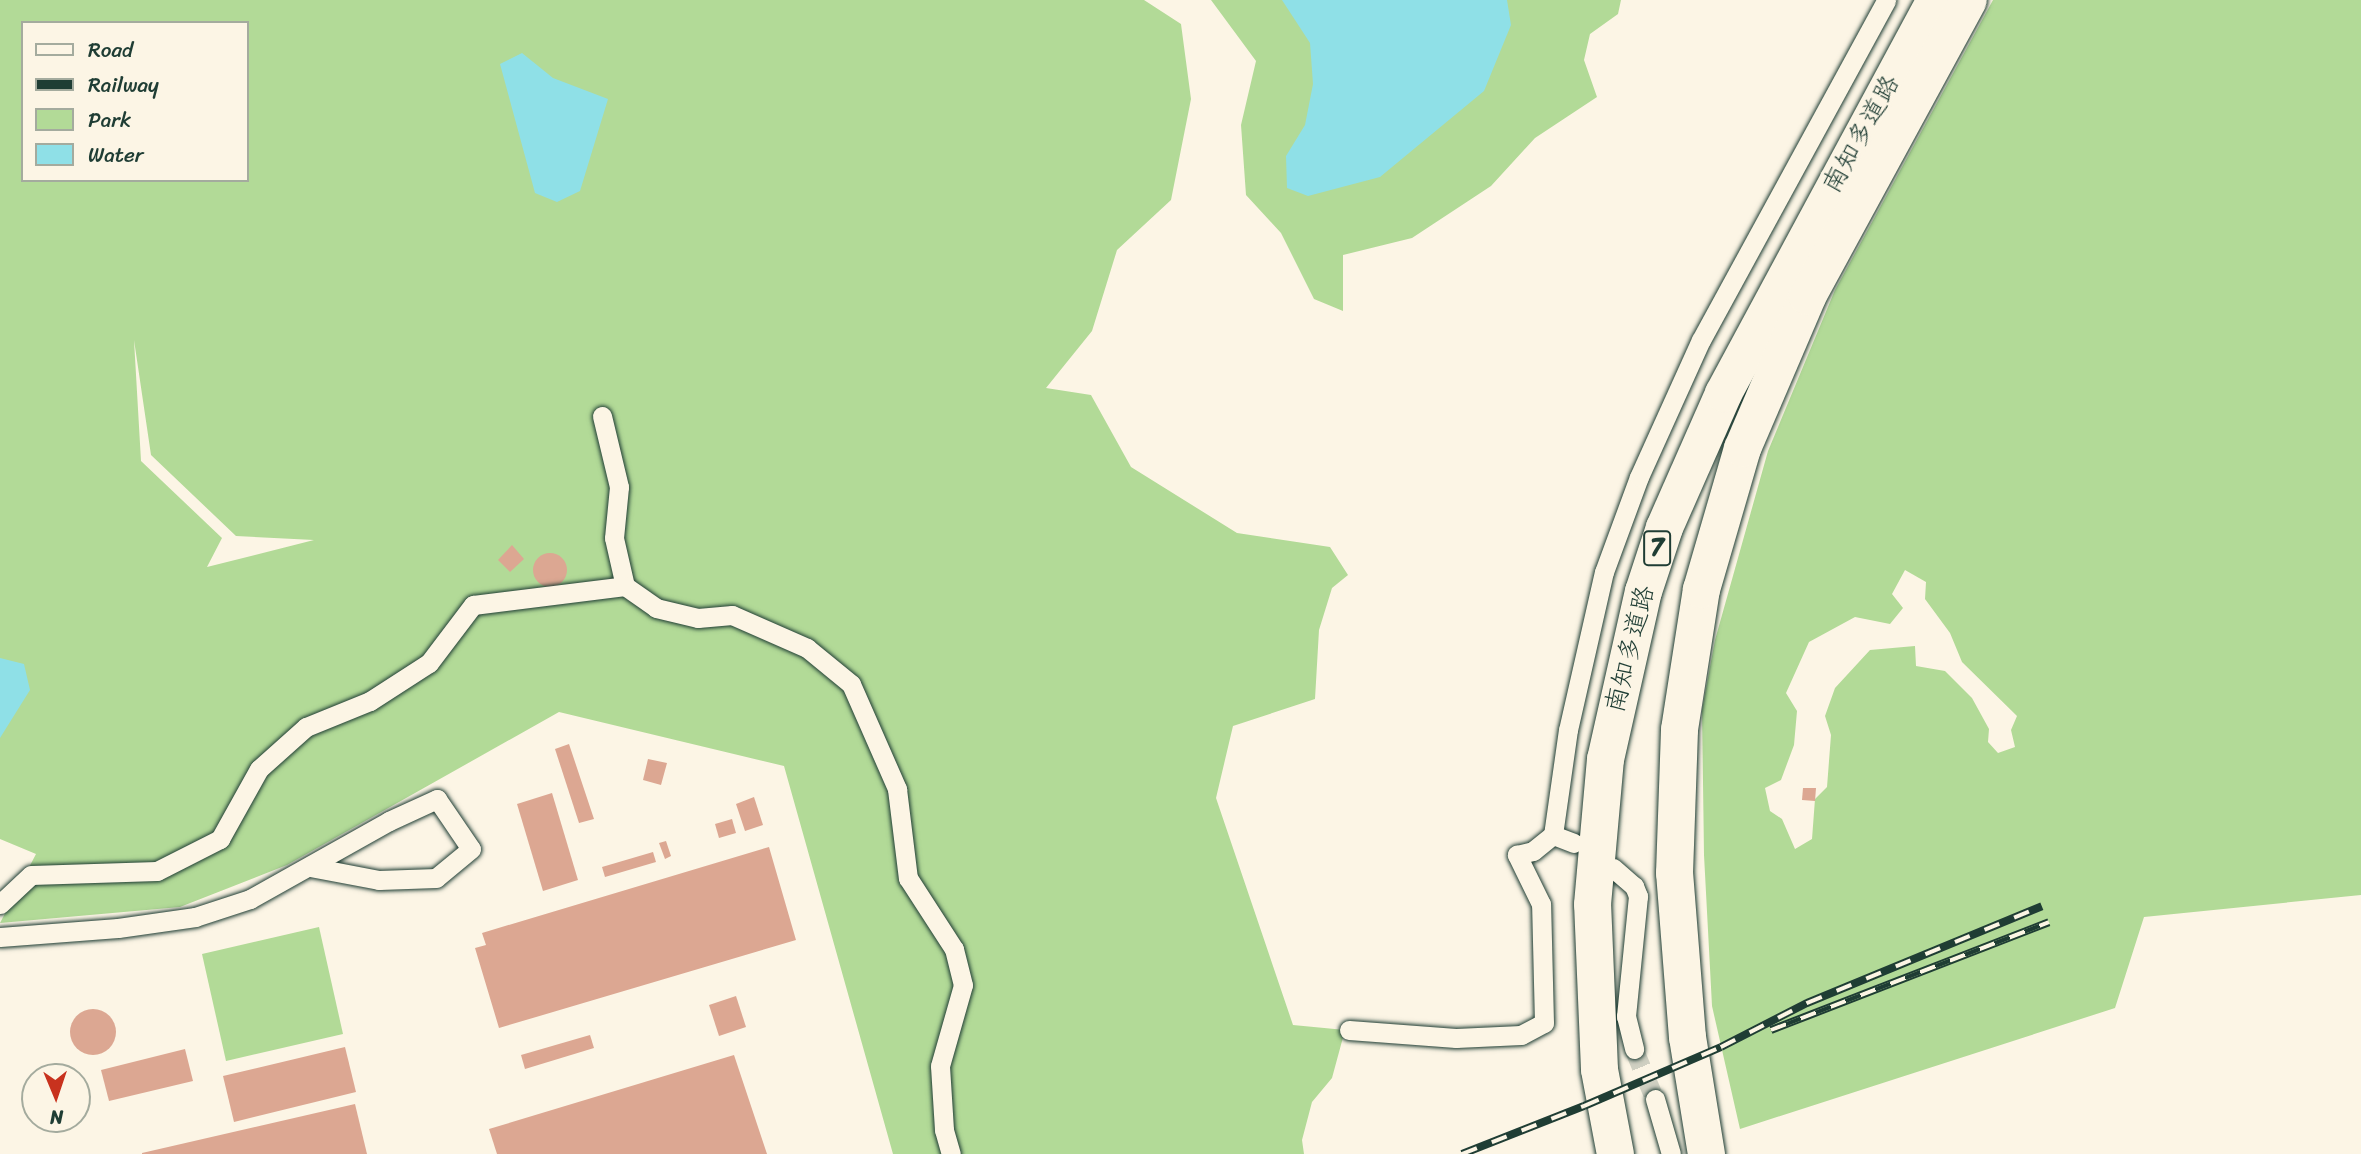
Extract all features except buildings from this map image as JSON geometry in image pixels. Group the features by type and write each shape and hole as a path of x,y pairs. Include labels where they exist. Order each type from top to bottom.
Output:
{"highway":[{"name":"南知多道路","path":"1615,1154 1599,1069 1592,904 1605,759 1643,591 1664,527 1723,393 1935,0"},
{"name":"南知多道路","path":"1706,1154 1687,1037 1674,873 1679,729 1701,589 1719,516 1779,358 1807,296 1968,0"}],"street":[{"path":"1349,1030 1456,1038 1536,1031 1547,1011 1544,924 1536,889 1517,855 1533,851 1553,835 1586,639 1628,504 1701,340 1886,0"},
{"path":"601,416 619,487 614,538 625,586 656,608 698,618 732,615 770,631 807,648 851,684 897,789 908,878 954,949 963,985 940,1066 944,1130 951,1154"},
{"path":"0,904 31,875 157,871 220,839 259,769 306,727 370,701 429,663 473,605 625,586"},
{"path":"0,937 195,917 250,900 389,821 437,799 471,849 436,878 379,880 311,867"},
{"path":"1553,835 1574,843"},
{"path":"1613,868 1634,886 1638,896 1626,1016 1634,1049"},
{"path":"1655,1099 1671,1154"}],"green space":[{"path":"0,0 1144,0 1181,24 1191,99 1171,200 1117,250 1092,331 1046,388 1091,395 1131,467 1237,533 1330,547 1348,575 1332,588 1319,630 1315,699 1233,726 1216,798 1293,1025 1345,1030 1332,1078 1312,1102 1302,1140 1304,1154 893,1154 784,766 559,712 287,865 180,907 0,923 36,854 0,839","holes":["134,340 151,455 236,536 314,540 207,567 222,538 141,461"]},
{"path":"1211,0 1621,0 1618,14 1590,34 1584,60 1597,97 1535,138 1491,186 1412,238 1343,255 1343,311 1314,299 1281,233 1246,195 1241,125 1256,61"},
{"path":"1993,0 2361,0 2361,895 2144,917 2115,1008 1740,1129 1712,1006 1704,855 1702,710 1715,640 1768,451 1835,290","holes":["1905,570 1926,582 1925,599 1950,633 1962,662 2017,716 2011,730 2015,747 1998,753 1988,742 1989,729 1972,698 1945,671 1916,666 1915,646 1870,650 1835,688 1825,716 1831,735 1827,787 1815,799 1812,839 1795,849 1782,819 1770,811 1765,788 1781,780 1794,745 1797,711 1786,693 1809,642 1855,617 1890,624 1903,608 1892,594"]},
{"path":"319,927 343,1034 226,1061 202,954"}],"water":[{"path":"1282,0 1507,0 1511,25 1484,91 1380,177 1308,196 1287,188 1286,156 1305,125 1313,84 1310,43"},
{"path":"522,53 553,78 608,99 580,191 557,202 535,193 500,64"},
{"path":"0,658 24,664 30,690 0,738"}],"tunnel":[{"path":"1634,1049 1655,1099"}],"railway":[{"path":"1462,1154 1584,1106 1721,1047 1807,1003 2042,906"},
{"path":"1771,1030 2049,922"}]}
